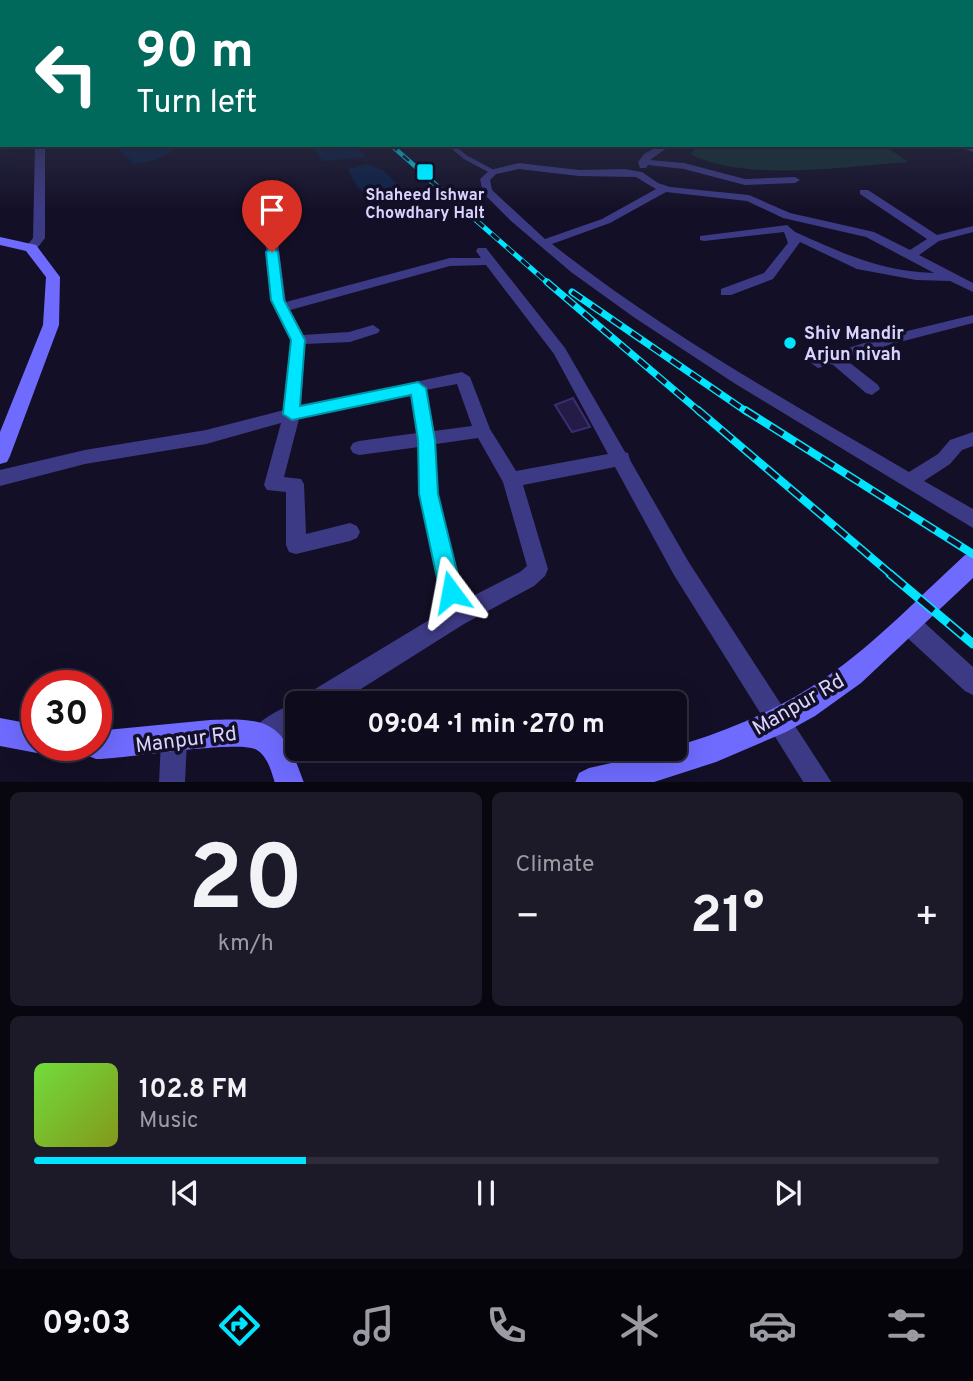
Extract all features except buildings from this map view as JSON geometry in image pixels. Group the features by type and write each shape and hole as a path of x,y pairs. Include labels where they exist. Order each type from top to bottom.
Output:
{"main road":[{"path":"0,241 31,248 53,277 51,325 0,456"},
{"name":"Manpur Rd","path":"589,782 643,777 720,747 831,690 909,624 973,564"},
{"name":"Manpur Rd","path":"112,746 250,731 262,736 280,754 290,782"},
{"path":"0,732 21,736"}],"street":[{"path":"31,248 39,238 40,147"},
{"path":"643,169 652,152 663,147"},
{"path":"795,180 745,182 684,166 579,173 519,166 493,172 485,179 487,191 545,243 622,304 973,519"},
{"path":"643,169 664,189"},
{"path":"545,243 606,221 664,189 749,198 791,217 857,229 912,254 973,288"},
{"path":"864,192 935,239"},
{"path":"726,292 769,276 794,244 777,212"},
{"path":"270,228 278,300 298,340 292,414 273,485 295,484 296,545 350,532"},
{"path":"912,254 935,239 973,229"},
{"path":"704,238 789,231 862,266 924,277 954,277"},
{"path":"283,307 450,262 486,256 560,352 622,458 681,568 819,782"},
{"path":"872,388 826,360 973,319"},
{"path":"298,340 350,337 373,330"},
{"path":"0,478 85,457 206,437 292,414 462,377 482,431 512,480 538,569 527,579 456,616 335,691"},
{"path":"418,388 427,440 429,494 456,616"},
{"path":"359,448 482,431"},
{"path":"909,481 944,459 956,445 973,439"},
{"path":"512,480 622,458"},
{"path":"909,624 973,683"},
{"path":"262,736 285,722"},
{"path":"172,782 174,740"}],"lane":[{"path":"453,147 465,157 493,172"}],"green space":[{"path":"698,147 887,147 908,162 826,169 767,170 713,163 690,154"}],"water":[{"path":"125,147 176,147 158,159 134,164 120,150"},
{"path":"311,147 357,147 367,157 323,161"},
{"path":"367,164 383,170 409,196 389,202 372,199 365,194 348,169"}],"railway":[{"path":"393,147 433,182"},
{"path":"431,181 549,284"},
{"path":"547,282 700,412"},
{"path":"572,292 747,412"},
{"path":"698,410 893,576"},
{"path":"745,410 973,554"},
{"path":"890,574 973,644"}],"place":[{"name":"Shaheed Ishwar Chowdhary Halt","path":"425,172"},
{"name":"Shiv Mandir Arjun nivah","path":"790,343"}],"route":[{"path":"272,252 278,300 298,340 292,414 418,388 427,440 429,494 451,592"}]}
